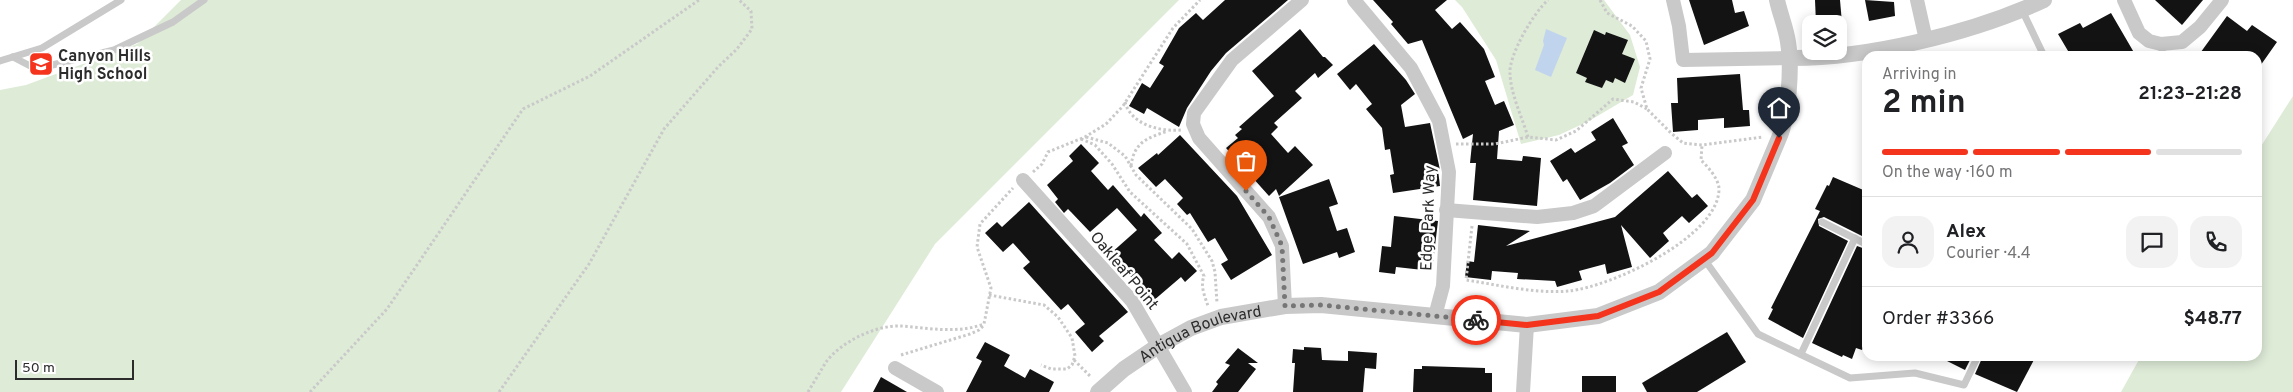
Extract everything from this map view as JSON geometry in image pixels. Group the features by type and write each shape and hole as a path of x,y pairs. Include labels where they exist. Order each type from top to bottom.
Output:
{"street":[{"path":"1285,306 1282,246 1269,217 1199,138 1193,124 1194,113 1232,60 1302,0"},
{"name":"Edge Park Way","path":"1354,0 1411,68 1439,122 1449,172 1443,286 1435,316"},
{"path":"1673,0 1680,26 1683,60 1817,58 1926,40 2022,10 2044,0"},
{"name":"Antigua Boulevard","path":"1100,390 1124,369 1158,346 1191,328 1216,319 1285,306 1321,305 1527,325 1598,316 1659,292 1712,253 1753,200 1779,138 1782,130 1790,76 1788,42 1777,0"},
{"path":"1917,0 1926,40"},
{"path":"2124,0 2139,33 2162,50 2182,42 2200,27 2222,0"},
{"path":"1446,210 1537,217 1573,213 1594,206 1665,154"},
{"name":"Oakleaf Point","path":"1023,180 1132,301 1185,392"},
{"path":"1523,392 1527,325"},
{"path":"895,368 937,392"}],"lane":[{"path":"0,61 42,48 122,0"},
{"path":"13,57 36,69 114,50 173,22 204,0"},
{"path":"2022,10 2042,51"},
{"path":"1822,222 1862,242"},
{"path":"1801,354 1855,238"},
{"path":"1704,258 1758,334 1850,378 1915,373 1964,385 1976,361"}],"path":[{"path":"310,392 387,309 523,109 590,76 699,0"},
{"path":"499,392 589,264 664,129 737,49 752,29 751,11 739,0"},
{"path":"895,368 898,356 980,330 984,324 990,288 977,247 980,224 1009,191 1042,164 1048,152 1083,138 1106,124 1125,102 1173,28 1200,0"},
{"path":"1528,137 1512,87 1510,69 1526,27 1541,6 1548,0"},
{"path":"1600,0 1607,13 1632,26 1646,41 1650,59 1641,88 1648,109"},
{"path":"1444,146 1495,144 1528,137 1556,140 1576,131 1613,99 1634,102 1648,109 1683,143 1702,145 1760,136 1779,138"},
{"path":"1125,102 1130,114 1139,122 1169,131"},
{"path":"1131,166 1132,159 1139,146 1148,138 1169,131 1194,128"},
{"path":"1083,138 1108,143 1124,156 1136,175 1192,229 1205,248 1215,272 1216,319"},
{"path":"1083,138 1095,145 1112,164 1130,192 1187,244 1204,276 1202,281 1203,290 1216,319"},
{"path":"1474,212 1466,280 1542,291 1569,291 1606,283 1647,264 1672,248 1702,224 1716,202 1719,187 1710,169 1701,160 1702,145"},
{"path":"989,295 1044,305 1058,317 1072,338 1074,360 1067,369 1051,369 1041,365"},
{"path":"808,392 827,361 846,344 871,332 899,326 931,330 972,328 984,324"},
{"path":"1074,360 1100,390"}],"green space":[{"path":"181,0 1179,0 935,244 841,392 0,392 0,90 26,85 137,44"},
{"path":"1455,0 1604,0 1630,35 1640,67 1633,95 1589,121 1559,135 1521,144 1496,60 1462,7"},
{"path":"2293,96 2293,392 2121,392 2138,361 2262,361 2262,145"}],"water":[{"path":"1546,29 1567,38 1551,77 1535,70 1544,45"}],"building":[{"path":"1225,0 1288,0 1226,53 1211,71 1187,108 1179,127 1147,108 1144,114 1129,106 1142,83 1150,88 1164,66 1159,63 1179,28 1196,13 1203,20"},
{"path":"1373,0 1447,0 1435,10 1452,29 1460,22 1484,49 1495,77 1485,81 1495,105 1504,101 1514,125 1499,131 1497,159 1522,161 1523,156 1541,158 1537,206 1473,200 1476,163 1470,163 1473,134 1463,139 1422,40 1408,44 1391,24 1393,22"},
{"path":"1689,0 1732,0 1735,13 1744,11 1749,26 1704,45"},
{"path":"1815,0 1840,0 1841,15 1816,15"},
{"path":"1865,0 1894,2 1895,16 1869,21"},
{"path":"2155,0 2203,0 2182,25"},
{"path":"2111,13 2133,51 2068,51 2058,34 2080,23 2083,28"},
{"path":"2227,16 2247,31 2252,25 2277,42 2262,63 2262,51 2202,51"},
{"path":"1300,29 1323,57 1333,65 1318,78 1315,73 1295,91 1302,98 1274,123 1278,127 1271,134 1288,153 1295,146 1313,165 1279,196 1276,189 1269,196 1226,148 1238,138 1235,135 1242,129 1239,127 1274,96 1252,71"},
{"path":"1594,30 1605,35 1606,32 1628,40 1622,54 1635,59 1625,83 1615,78 1613,83 1606,80 1602,88 1585,82 1587,78 1576,73"},
{"path":"1374,44 1406,80 1415,94 1401,105 1405,127 1430,123 1440,170 1438,170 1440,186 1393,193 1390,175 1394,174 1390,149 1385,150 1382,128 1366,109 1372,104 1356,84 1350,90 1337,74"},
{"path":"1740,74 1743,110 1749,110 1750,126 1724,128 1724,118 1698,120 1698,130 1673,132 1671,103 1678,103 1677,78"},
{"path":"1613,118 1628,143 1622,146 1634,165 1610,183 1580,200 1567,179 1563,182 1550,161 1571,148 1575,153 1596,140 1591,132"},
{"path":"1180,135 1237,196 1272,255 1231,280 1221,264 1228,260 1215,238 1208,242 1190,213 1187,215 1177,204 1183,198 1165,179 1156,187 1138,168 1157,153 1158,155"},
{"path":"1081,144 1099,163 1091,171 1108,190 1113,185 1141,217 1144,213 1162,233 1154,240 1172,259 1179,252 1197,271 1185,282 1181,277 1153,301 1110,254 1137,230 1117,208 1090,232 1068,209 1064,213 1055,202 1058,199 1047,185 1073,161 1069,156"},
{"path":"1668,171 1692,198 1697,194 1708,206 1689,223 1682,216 1663,233 1669,241 1650,258 1621,225 1632,267 1607,274 1605,264 1579,271 1582,280 1557,287 1555,281 1517,279 1518,273 1492,271 1491,280 1465,277 1467,261 1474,262 1478,225 1530,231 1506,246 1615,217"},
{"path":"1833,177 1862,189 1862,236 1824,217 1818,219 1819,226 1848,241 1803,338 1768,319 1773,309 1771,308 1820,211 1815,209 1827,185 1829,186"},
{"path":"1329,179 1338,204 1329,207 1337,231 1347,228 1355,252 1339,258 1337,252 1303,264 1279,197"},
{"path":"1029,202 1128,312 1099,336 1104,341 1092,352 1075,332 1085,324 1068,304 1061,310 1023,268 1030,262 1013,243 1003,252 985,233 997,222 1002,227"},
{"path":"1394,216 1438,221 1432,271 1396,267 1395,274 1379,272 1382,246 1391,247"},
{"path":"1857,246 1862,248 1862,350 1856,348 1852,359 1843,355 1842,357 1812,343"},
{"path":"1727,332 1746,362 1697,392 1647,392 1642,383"},
{"path":"985,342 1010,355 1004,366 1025,378 1030,369 1054,382 1049,392 966,392 982,361 976,358"},
{"path":"1304,347 1321,348 1322,360 1348,361 1348,351 1377,353 1376,369 1365,368 1363,392 1293,392 1295,363 1292,363 1293,349 1304,350"},
{"path":"1238,348 1258,363 1248,363 1256,369 1238,392 1212,392 1218,384 1216,382 1230,365 1225,363"},
{"path":"1947,361 1970,361 1965,370"},
{"path":"1981,361 2033,361 2017,392 1975,374"},
{"path":"1422,366 1485,368 1485,373 1492,373 1492,392 1413,392 1414,369 1422,369"},
{"path":"1582,376 1616,376 1616,392 1582,392"},
{"path":"881,377 907,392 873,392"}],"way so far":[{"path":"1246,191 1269,217 1282,246 1285,306 1321,305 1476,320"}],"place":[{"name":"Canyon Hills High School","path":"41,64"}],"route":[{"path":"1476,320 1527,325 1598,316 1659,292 1712,253 1753,200 1779,138"}]}
